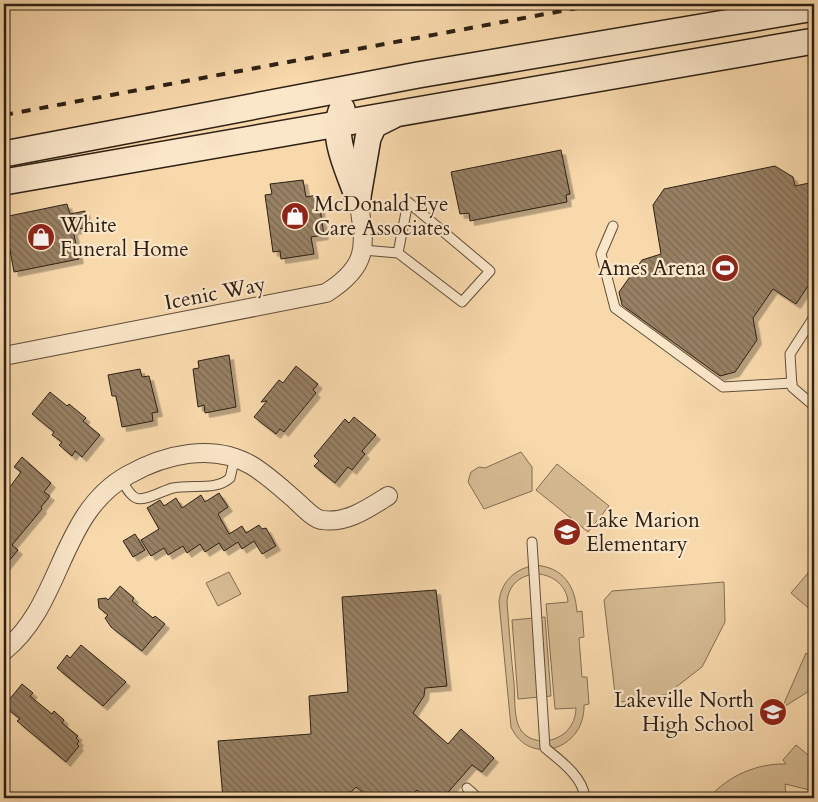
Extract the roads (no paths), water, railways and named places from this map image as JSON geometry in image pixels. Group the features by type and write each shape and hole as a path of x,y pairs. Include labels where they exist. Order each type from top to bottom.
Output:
{"main road":[{"path":"4,154 418,75 814,8"},
{"path":"4,182 814,41"},
{"path":"358,198 338,139 339,116 348,101 387,90 418,75"},
{"path":"358,198 368,138 374,126 381,120 399,113"}],"street":[{"path":"358,198 363,250"},
{"name":"Icenic Way","path":"4,356 326,293 349,278 363,250"},
{"path":"4,651 28,625 43,602 83,517 100,496 121,479 155,463 185,454 212,452 235,458 261,472 320,520 336,520 360,513 388,496"}],"lane":[{"path":"363,250 398,253 462,302 490,271 408,202 398,253"},
{"path":"613,226 601,254 615,308 723,387 792,383"},
{"path":"814,317 790,354 792,387 814,406"},
{"path":"121,479 129,492 136,498 142,498 176,487 218,486 230,478 235,458"},
{"path":"532,542 545,748 569,767 585,791 586,798"},
{"path":"467,788 478,798"}],"railway":[{"path":"4,115 599,4"}],"place":[{"name":"McDonald Eye Care Associates","path":"295,216"},
{"name":"White Funeral Home","path":"41,237"},
{"name":"Ames Arena","path":"725,268"},
{"name":"Lake Marion Elementary","path":"567,532"},
{"name":"Lakeville North High School","path":"773,712"}]}
